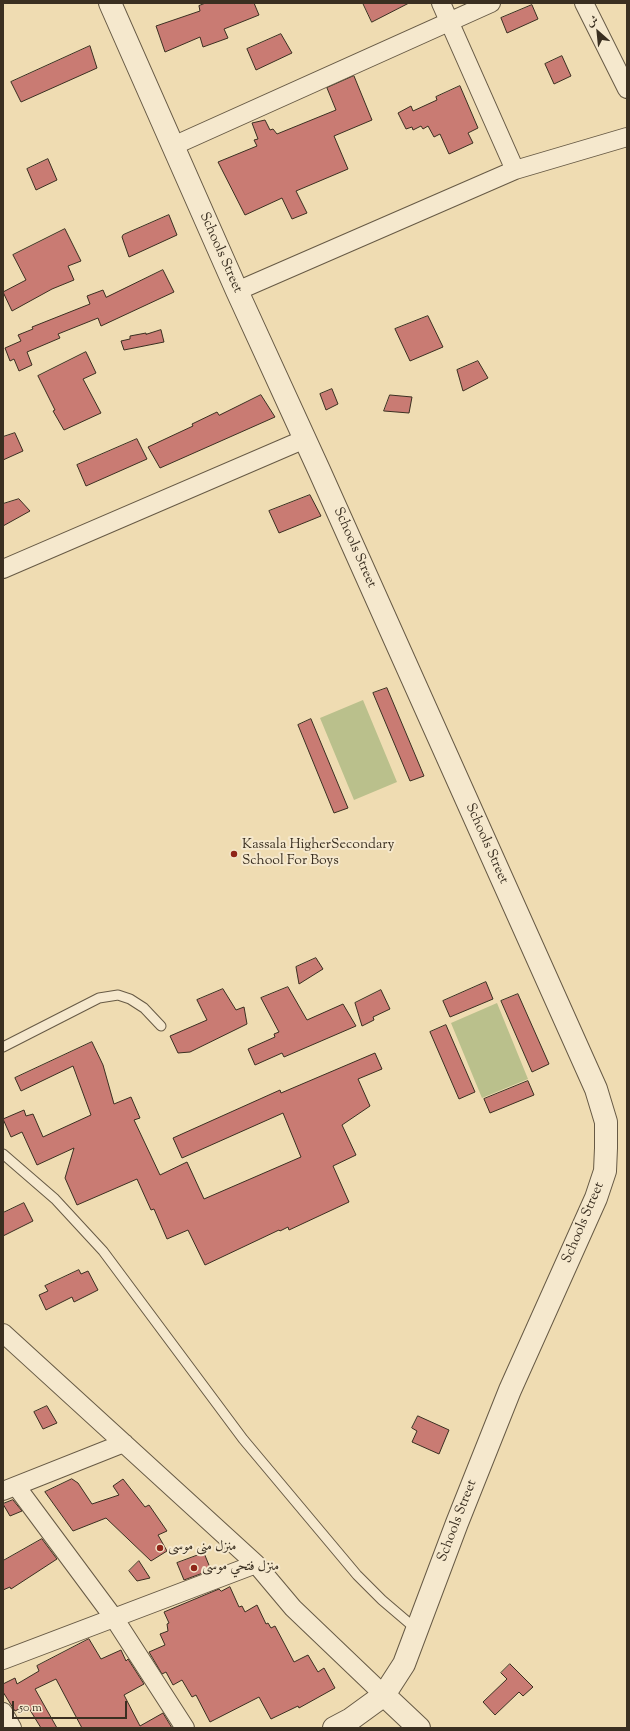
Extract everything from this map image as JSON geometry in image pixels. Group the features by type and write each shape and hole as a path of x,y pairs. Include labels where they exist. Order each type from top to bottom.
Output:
{"street":[{"path":"441,3 515,170"},
{"path":"173,146 491,3"},
{"path":"584,3 627,89"},
{"name":"Schools Street","path":"112,4 237,291 305,439 596,1089 606,1122 605,1171 596,1198 510,1390 416,1629 404,1664 384,1696"},
{"path":"237,291 515,170 627,137"},
{"path":"3,569 305,439"},
{"path":"5,1337 124,1443 256,1564 293,1608 419,1728"},
{"path":"124,1443 10,1488 114,1618 185,1728"},
{"path":"3,1660 256,1564"},
{"path":"334,1728 352,1719 384,1696"},
{"path":"3,1712 12,1728"}],"lane":[{"path":"3,1047 99,998 118,995 130,999 144,1008 161,1026"},
{"path":"3,1154 55,1200 98,1246 242,1438 357,1575 382,1600 416,1629"}],"green space":[{"path":"363,700 397,782 354,800 320,718"},
{"path":"497,1003 528,1079 482,1098 451,1023"}],"building":[{"path":"206,3 254,3 259,15 224,29 228,38 203,47 200,37 165,52 156,26 200,11 199,6"},
{"path":"363,3 409,3 372,22"},
{"path":"532,5 538,19 507,33 501,18"},
{"path":"281,34 292,53 256,70 247,49"},
{"path":"90,46 97,68 21,102 11,82"},
{"path":"562,56 571,76 554,84 545,64"},
{"path":"354,76 372,120 334,136 348,169 296,191 307,213 292,219 282,198 245,215 218,162 257,146 254,140 258,139 252,123 265,120 270,130 273,129 277,134 336,110 327,88"},
{"path":"460,86 478,128 468,133 473,143 449,154 440,134 434,137 428,126 423,129 421,126 413,130 412,127 406,129 398,113 411,106 413,111 437,100 436,97"},
{"path":"48,159 57,180 36,190 27,169"},
{"path":"169,215 177,235 129,257 122,237 123,235"},
{"path":"65,229 81,261 68,266 74,280 52,289 12,311 3,292 26,280 13,255"},
{"path":"163,270 174,292 101,326 98,318 58,334 60,338 27,352 32,365 19,371 14,359 10,361 5,348 21,341 18,335 33,329 32,327 90,304 87,296 103,290 106,297"},
{"path":"428,316 443,347 410,361 395,329"},
{"path":"161,330 164,342 124,350 121,341 130,339 130,336"},
{"path":"86,352 96,373 83,379 101,413 64,430 53,411 55,410 38,376"},
{"path":"478,361 488,378 463,391 457,370"},
{"path":"332,389 338,404 326,410 320,394"},
{"path":"261,395 275,417 160,468 148,447 193,426 192,424 217,412 219,415"},
{"path":"390,395 412,397 409,413 384,411"},
{"path":"15,433 23,451 3,460 3,437"},
{"path":"137,439 147,459 86,486 77,465"},
{"path":"310,495 321,516 279,533 269,511"},
{"path":"19,499 30,511 3,526 3,504"},
{"path":"387,688 424,776 410,781 373,693"},
{"path":"311,719 348,808 334,813 298,725"},
{"path":"316,958 323,969 299,984 296,967"},
{"path":"486,982 493,999 450,1017 443,1001"},
{"path":"288,987 307,1020 343,1004 356,1026 284,1057 282,1053 255,1065 248,1049 275,1037 274,1034 279,1032 261,998"},
{"path":"223,989 236,1010 244,1007 247,1024 190,1052 178,1053 170,1036 207,1020 197,1000"},
{"path":"381,990 390,1009 373,1017 374,1020 362,1026 355,1003"},
{"path":"518,994 549,1064 532,1072 501,1001"},
{"path":"446,1025 475,1092 459,1099 430,1032"},
{"path":"92,1042 103,1065 114,1104 131,1097 140,1118 134,1120 160,1175 187,1162 204,1199 301,1157 283,1113 182,1158 173,1138 280,1090 281,1093 375,1053 382,1069 358,1079 370,1106 342,1125 356,1155 333,1166 349,1202 289,1230 288,1227 280,1231 279,1230 205,1265 188,1230 167,1239 154,1209 151,1210 137,1179 77,1205 65,1178 74,1148 37,1165 22,1132 11,1137 3,1119 24,1110 26,1116 33,1114 43,1137 91,1115 73,1066 21,1091 15,1078"},
{"path":"528,1081 534,1095 490,1113 484,1099"},
{"path":"24,1203 33,1221 3,1236 3,1213"},
{"path":"79,1270 81,1274 88,1271 98,1290 74,1302 72,1297 46,1310 39,1295 48,1291 45,1286"},
{"path":"47,1406 57,1423 43,1429 34,1412"},
{"path":"418,1416 449,1430 439,1454 412,1442 417,1431 412,1428"},
{"path":"72,1479 78,1483 92,1504 119,1495 113,1486 123,1479 145,1507 149,1505 167,1531 158,1535 167,1551 151,1561 106,1518 73,1531 45,1492"},
{"path":"13,1500 22,1511 10,1516 3,1504"},
{"path":"42,1539 57,1559 11,1589 10,1587 3,1590 3,1561"},
{"name":"منزل فتحي موسى","path":"204,1553 211,1570 184,1580 177,1563"},
{"path":"139,1561 150,1578 137,1581 129,1571"},
{"path":"230,1587 239,1607 242,1606 245,1612 257,1605 266,1624 268,1623 271,1628 275,1626 294,1662 308,1655 318,1672 324,1668 335,1688 299,1708 298,1706 271,1719 259,1697 210,1722 196,1695 192,1697 182,1680 173,1685 166,1672 162,1674 149,1652 165,1645 160,1634 168,1631 167,1624 169,1623 164,1612 219,1589 221,1591"},
{"path":"89,1639 101,1659 121,1650 126,1661 128,1659 144,1684 124,1695 140,1726 163,1713 172,1728 82,1728 56,1679 35,1689 57,1728 41,1728 27,1705 15,1711 3,1692 3,1684 15,1678 17,1684 39,1671 37,1666"},
{"path":"510,1664 533,1687 523,1696 519,1692 495,1715 483,1702 507,1679 501,1673"}],"place":[{"name":"Kassala HigherSecondary School For Boys","path":"234,854"},
{"name":"منزل منى موسى","path":"160,1548"},
{"name":"منزل فتحي موسى","path":"194,1568"}]}
